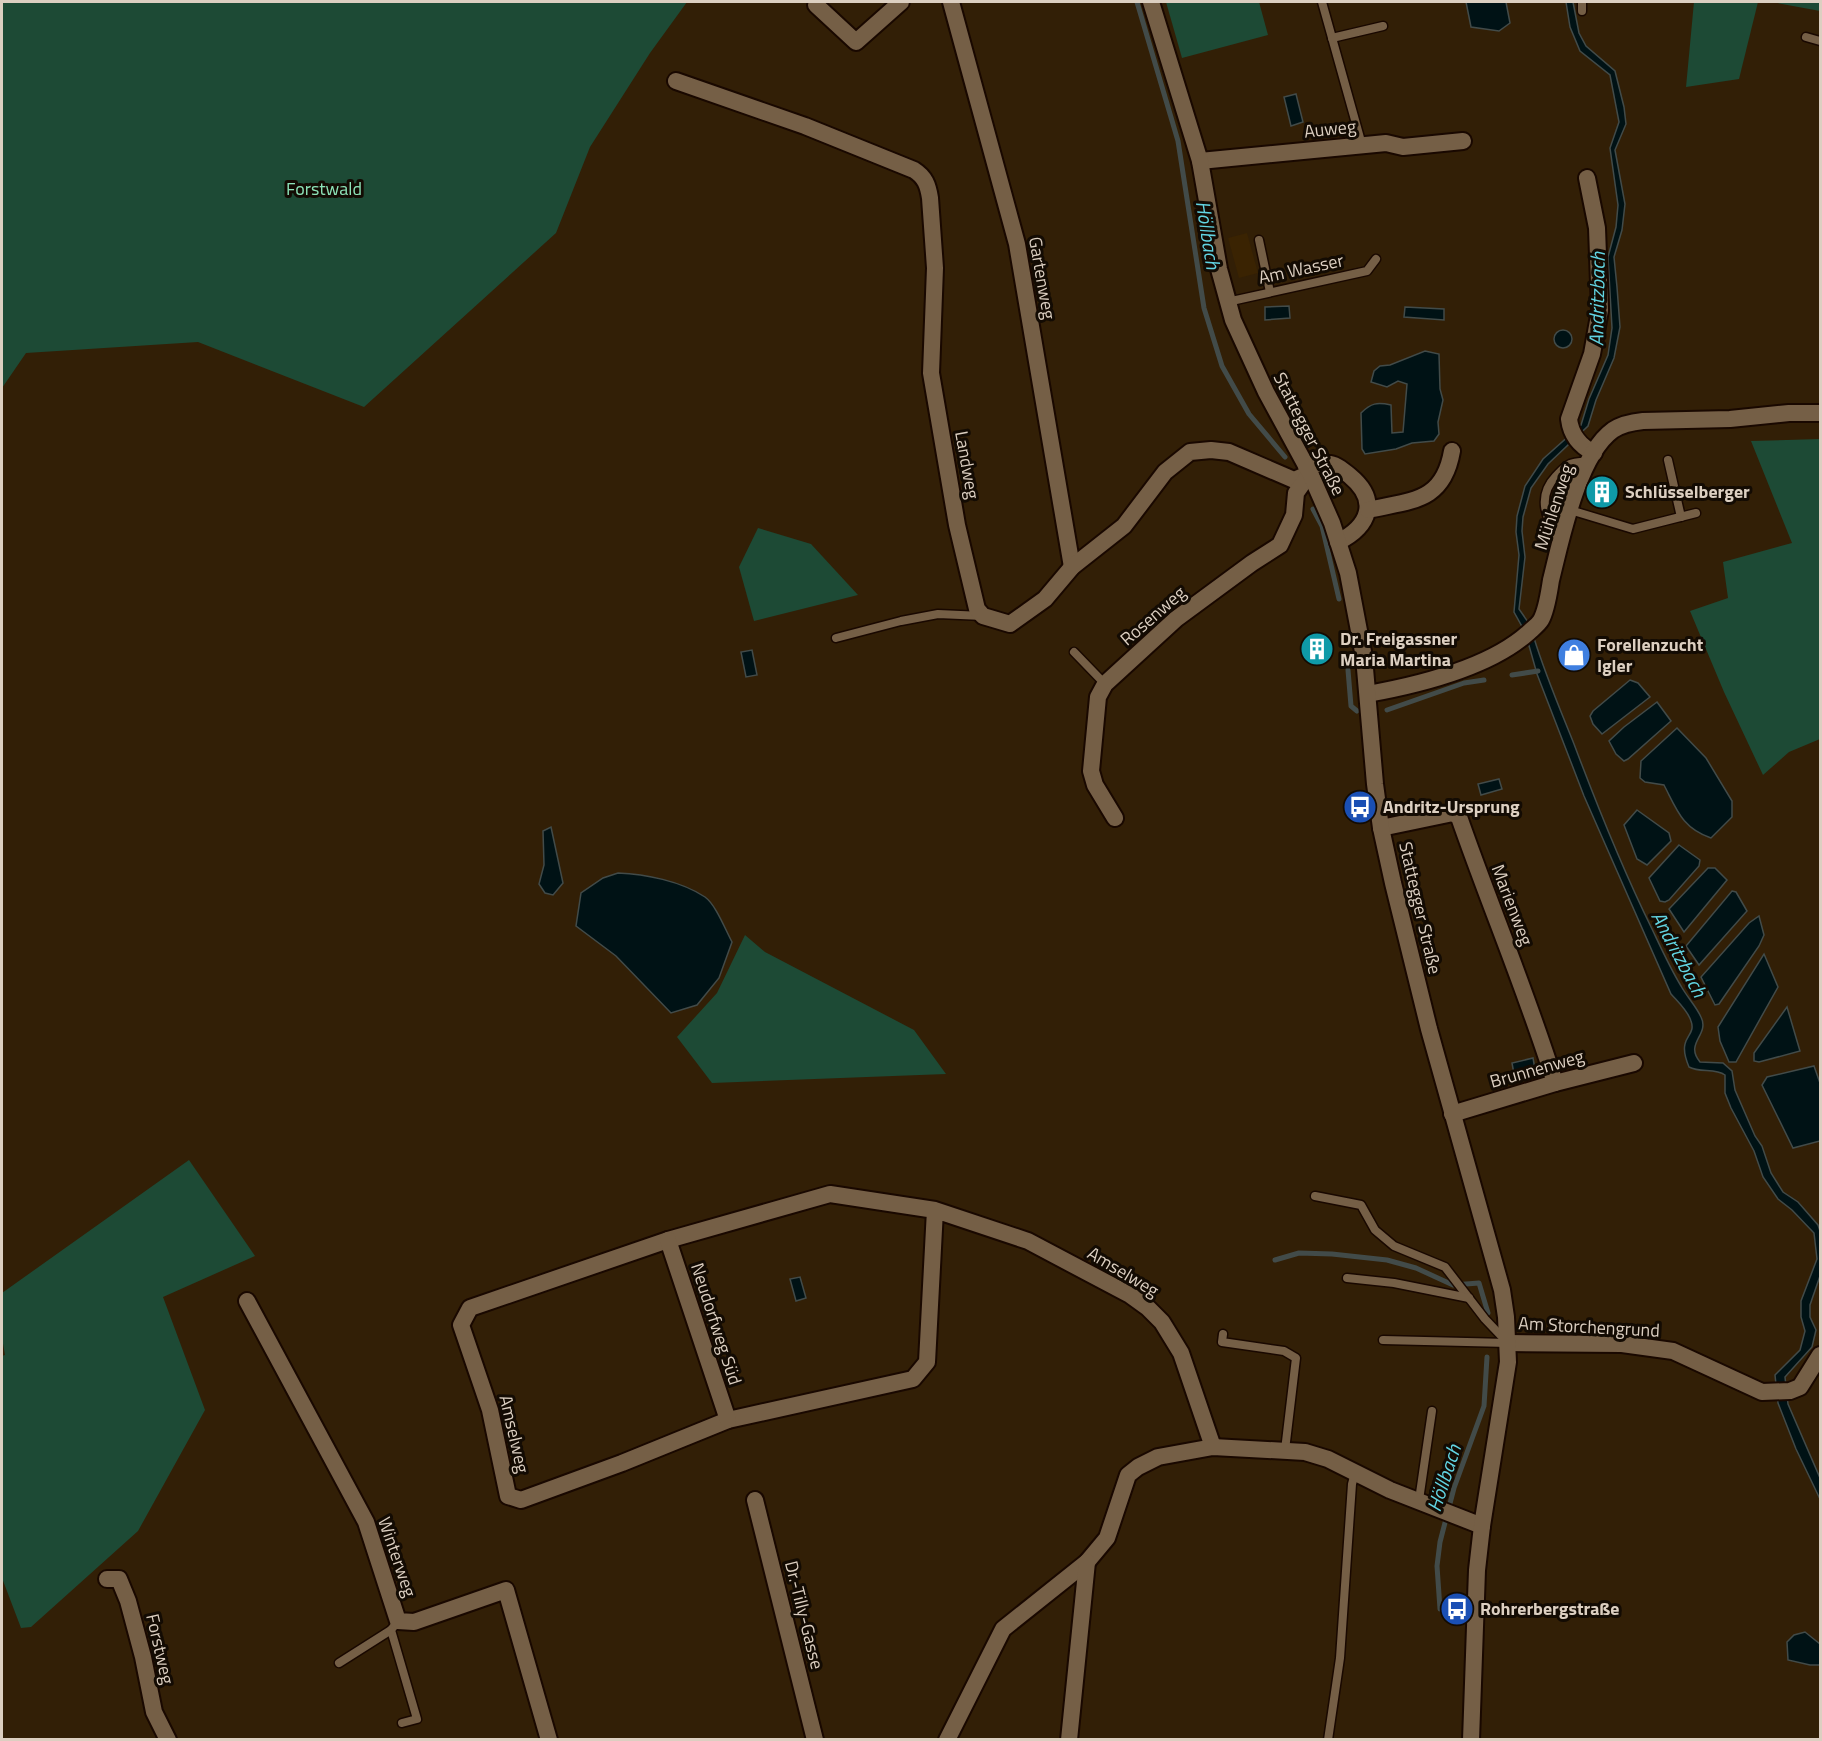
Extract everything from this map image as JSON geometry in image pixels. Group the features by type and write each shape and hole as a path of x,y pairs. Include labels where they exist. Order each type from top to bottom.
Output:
{"street":[{"path":"816,6 856,42 902,2"},
{"name":"Gartenweg","path":"951,2 1017,244 1072,567"},
{"name":"Stattegger Straße","path":"1151,2 1200,161 1227,302 1240,338 1266,392 1308,470 1338,542 1347,573 1359,628 1368,694 1372,754 1381,828 1410,958 1502,1290 1508,1362 1477,1570 1471,1740"},
{"name":"Landweg","path":"676,81 805,126 914,170 923,176 930,198 935,268 931,372 957,525 977,609 983,616"},
{"name":"Auweg","path":"1200,161 1386,143 1403,147 1462,141"},
{"path":"1587,178 1597,228 1600,310 1592,354 1570,410 1569,420 1574,435 1592,456"},
{"name":"Mühlenweg","path":"1368,694 1408,686 1462,669 1496,655 1516,643 1541,620 1560,541 1583,473 1592,456 1613,430 1631,422 1643,421 1730,419 1789,413 1821,413"},
{"path":"983,616 1010,624 1045,599 1072,567 1124,526 1165,472 1190,452 1211,450 1229,452 1294,480 1308,470 1329,463 1340,468 1357,482 1369,504 1363,523 1349,537 1338,542"},
{"path":"1368,510 1426,496 1437,488 1447,473 1452,451"},
{"name":"Rosenweg","path":"1105,684 1176,619 1280,545 1294,515 1296,493 1308,470"},
{"path":"1105,684 1098,697 1091,771 1095,785 1115,818"},
{"name":"Marienweg","path":"1381,828 1453,813 1459,817 1555,1083"},
{"name":"Brunnenweg","path":"1452,1114 1634,1062"},
{"name":"Amselweg","path":"935,1210 927,1362 913,1379 728,1420 622,1463 521,1500 508,1496 490,1410 461,1325 470,1308 668,1240 830,1194 935,1210 1028,1241 1130,1295 1162,1322 1181,1353 1213,1447"},
{"name":"Neudorfweg Süd","path":"668,1240 728,1420"},
{"name":"Winterweg","path":"248,1301 366,1522 395,1625 414,1622 506,1590 549,1740"},
{"name":"Am Storchengrund","path":"1508,1342 1622,1344 1673,1351 1762,1392 1790,1391 1800,1387 1821,1354"},
{"path":"947,1740 1003,1629 1087,1562 1107,1538 1128,1475 1158,1457 1213,1447 1305,1452 1328,1459 1390,1490 1482,1526"},
{"name":"Dr.-Tilly-Gasse","path":"755,1500 815,1740"},
{"path":"1070,1740 1087,1562"},
{"name":"Forstweg","path":"107,1579 119,1579 128,1601 154,1712 168,1740"}],"lane":[{"path":"1322,2 1362,145"},
{"path":"1582,2 1582,11"},
{"path":"1332,38 1383,26"},
{"path":"1806,37 1821,41"},
{"path":"1259,240 1270,292"},
{"name":"Am Wasser","path":"1227,302 1367,271 1376,259"},
{"path":"1560,541 1552,528 1544,505 1548,485 1568,464 1592,456"},
{"path":"1668,460 1681,517"},
{"path":"1569,510 1633,529 1696,513"},
{"path":"836,638 938,614 983,616"},
{"path":"1074,652 1105,684"},
{"path":"1315,1197 1361,1205 1375,1230 1394,1246 1445,1267 1485,1319 1508,1342"},
{"path":"1347,1278 1394,1283 1469,1298"},
{"path":"1223,1334 1222,1342 1284,1351 1296,1358 1285,1450"},
{"path":"1383,1340 1508,1342"},
{"path":"1419,1500 1432,1411"},
{"path":"1328,1740 1340,1658 1352,1484 1355,1473"},
{"path":"339,1663 395,1625 417,1719 402,1723"}],"shaded area":[{"path":"1466,2 1506,2 1510,23 1499,31 1471,27"},
{"path":"1566,2 1573,2 1579,33 1586,46 1615,71 1624,107 1626,124 1615,150 1625,204 1622,230 1614,257 1620,327 1614,358 1596,400 1588,426 1548,464 1531,488 1523,517 1522,531 1525,557 1519,609 1530,625 1524,630 1514,612 1519,555 1516,532 1517,516 1525,486 1543,459 1581,425 1589,399 1608,355 1612,328 1608,257 1616,227 1618,205 1610,148 1619,122 1610,75 1580,51 1570,27"},
{"path":"1296,94 1303,122 1291,126 1284,97"},
{"path":"1247,233 1258,273 1239,278 1228,238"},
{"path":"1289,306 1290,318 1265,320 1265,307"},
{"path":"1405,307 1444,309 1444,320 1404,317"},
{"path":"1559,330 1567,330 1572,335 1570,346 1559,348 1554,343 1554,335"},
{"path":"1425,351 1439,354 1440,389 1443,400 1438,422 1439,434 1434,441 1412,443 1396,449 1365,454 1362,449 1361,413 1371,405 1391,405 1392,433 1403,432 1407,384 1398,381 1387,387 1371,382 1374,371 1380,366 1390,365"},
{"path":"1534,638 1620,861 1669,965 1701,1017 1703,1023 1696,1044 1696,1055 1700,1062 1723,1063 1732,1071 1735,1090 1755,1136 1762,1146 1771,1173 1783,1192 1798,1202 1818,1225 1820,1231 1820,1276 1810,1305 1810,1317 1816,1330 1812,1347 1785,1377 1788,1404 1820,1478 1820,1499 1796,1449 1778,1403 1775,1375 1800,1350 1805,1331 1801,1317 1801,1301 1817,1259 1814,1233 1778,1199 1763,1177 1754,1151 1725,1093 1725,1075 1689,1067 1684,1047 1691,1031 1690,1017 1671,994 1584,796 1537,674 1528,642"},
{"path":"752,650 757,675 746,677 741,652"},
{"path":"1630,680 1638,683 1650,697 1602,734 1593,724 1590,716"},
{"path":"1657,702 1671,721 1624,761 1616,754 1609,741"},
{"path":"1677,728 1706,758 1732,801 1732,817 1711,838 1693,829 1687,823 1677,810 1664,785 1645,782 1640,778 1641,761"},
{"path":"1499,779 1502,789 1481,795 1478,784"},
{"path":"1637,810 1669,833 1671,841 1647,865 1637,859 1624,825"},
{"path":"551,827 563,883 553,895 545,893 539,884 544,865 543,831"},
{"path":"1679,845 1700,860 1699,866 1669,900 1660,901 1649,878"},
{"path":"1708,868 1715,868 1727,880 1684,932 1669,909"},
{"path":"618,873 651,877 685,887 705,897 717,911 732,942 719,978 697,1005 671,1013 616,956 576,926 581,893 603,878"},
{"path":"1732,891 1736,892 1747,911 1699,965 1686,946"},
{"path":"1759,916 1764,935 1759,946 1719,1004 1715,1005 1701,977 1749,923"},
{"path":"1764,954 1778,987 1736,1062 1729,1062 1720,1041 1718,1027"},
{"path":"1787,1007 1800,1051 1759,1062 1754,1061 1754,1053"},
{"path":"1533,1058 1535,1069 1514,1074 1512,1063"},
{"path":"1814,1066 1820,1083 1820,1141 1793,1148 1762,1085 1767,1077"},
{"path":"800,1277 806,1298 796,1301 790,1279"},
{"path":"1805,1632 1820,1644 1820,1665 1788,1660 1787,1642 1794,1635"}],"green space":[{"name":"Forstwald","path":"2,2 687,2 650,53 590,147 556,233 364,407 198,342 26,353 2,388"},
{"path":"1166,2 1259,2 1268,35 1182,58"},
{"path":"1694,2 1758,2 1739,79 1686,87"},
{"path":"1772,2 1820,2 1820,11"},
{"path":"1820,439 1820,739 1789,752 1763,775 1724,692 1690,611 1728,598 1723,562 1792,543 1751,441"},
{"path":"758,528 811,544 858,595 754,621 739,567"},
{"path":"745,935 765,952 914,1030 946,1074 712,1083 677,1037 717,993"},
{"path":"189,1160 255,1256 163,1297 205,1410 138,1531 31,1627 21,1628 2,1578 2,1356 5,1355 2,1338 2,1293"}],"waterway":[{"name":"Höllbach","path":"1137,2 1178,141 1204,308 1222,366 1249,414 1285,457"},
{"name":"Höllbach","path":"1313,509 1322,526 1339,599"},
{"name":"Höllbach","path":"1348,670 1351,706 1357,711"},
{"name":"Höllbach","path":"1512,675 1538,671"},
{"name":"Höllbach","path":"1387,710 1464,683 1484,680"},
{"path":"1275,1260 1299,1253 1387,1260 1416,1268 1453,1285 1479,1283 1488,1313"},
{"name":"Höllbach","path":"1440,1609 1437,1566 1440,1542 1454,1488 1484,1406 1487,1357"}],"place":[{"name":"Schlüsselberger","path":"1602,492"},
{"name":"Dr. Freigassner Maria Martina","path":"1317,649"},
{"name":"Forellenzucht Igler","path":"1574,655"},
{"name":"Andritz-Ursprung","path":"1360,807"},
{"name":"Rohrerbergstraße","path":"1457,1609"}],"water label":[{"name":"Andritzbach","path":"1597,299"},
{"name":"Andritzbach","path":"1679,954"}]}
